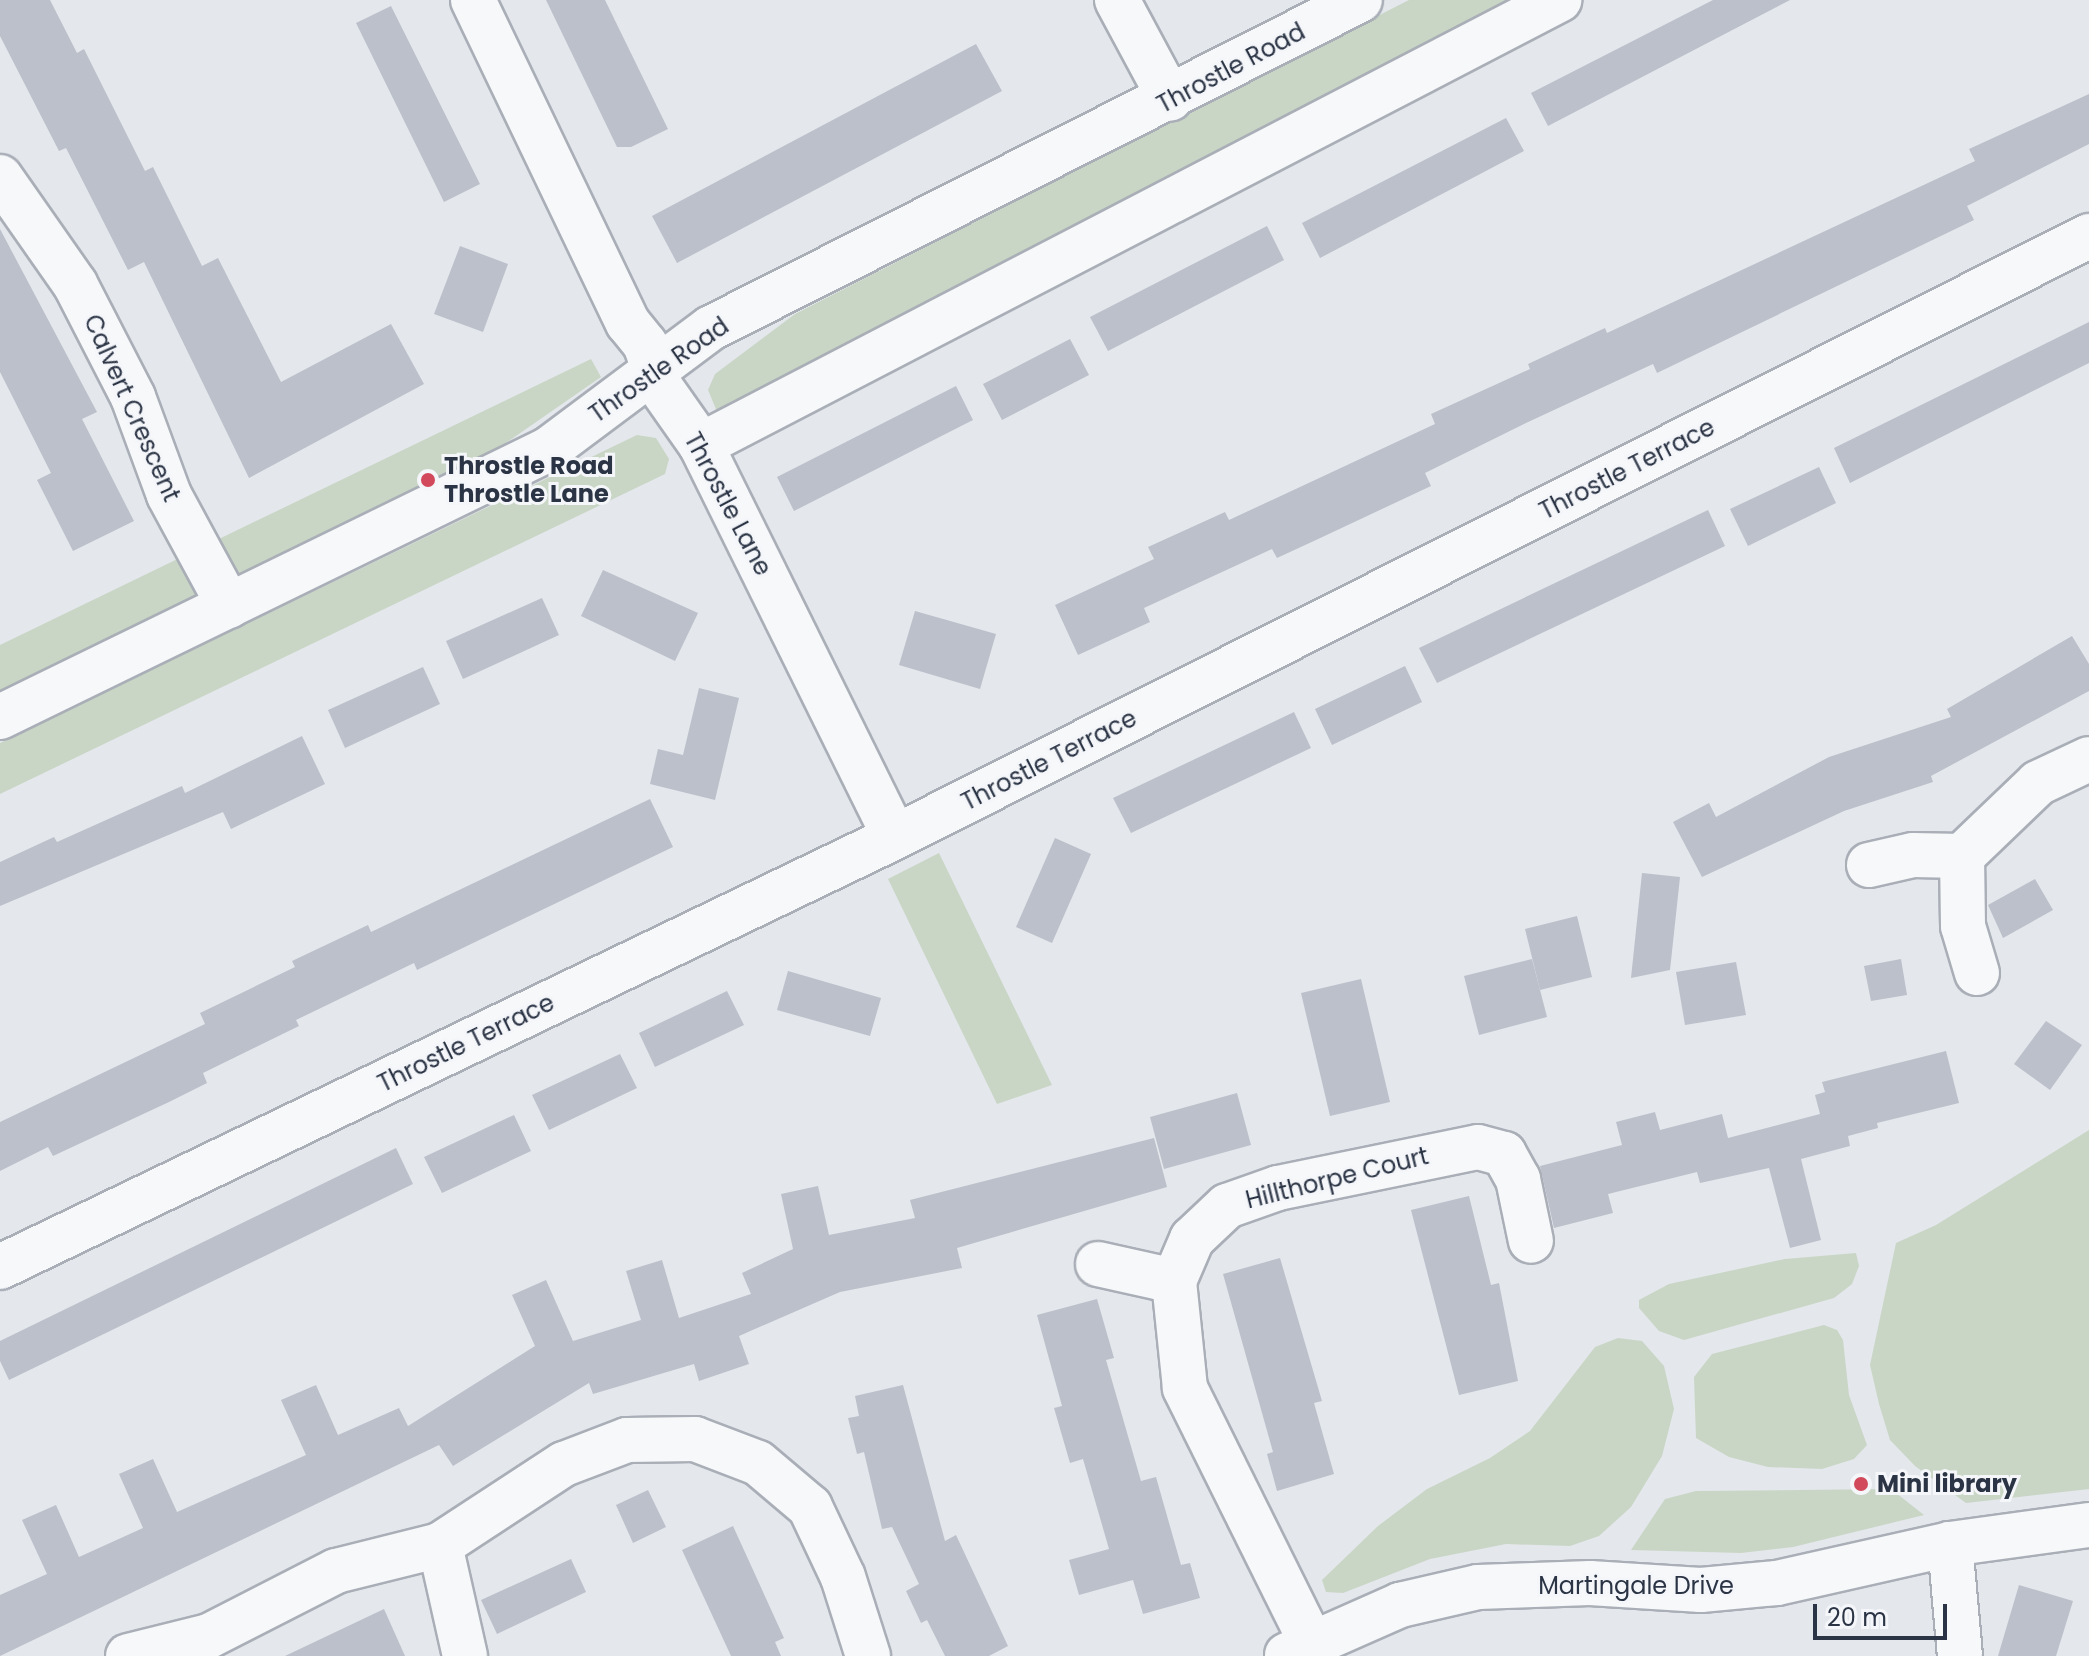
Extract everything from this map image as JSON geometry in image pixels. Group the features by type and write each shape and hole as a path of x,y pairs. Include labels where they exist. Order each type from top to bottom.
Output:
{"street":[{"name":"Throstle Lane","path":"473,0 654,368 661,388 701,445 895,837"},
{"path":"1117,0 1170,99"},
{"name":"Throstle Road","path":"0,717 549,449 711,328 1170,99 1360,0"},
{"path":"701,445 1559,0"},
{"name":"Calvert Crescent","path":"0,177 75,284 133,397 169,495 229,606"},
{"name":"Throstle Terrace","path":"0,1267 895,837 2089,236"},
{"path":"1869,865 1913,855 1962,856 2038,783 2089,759"},
{"path":"1962,856 1963,926 1977,973"},
{"name":"Hillthorpe Court","path":"1298,1649 1185,1388 1174,1281 1192,1239 1227,1206 1278,1188 1451,1149 1478,1147 1504,1154 1518,1179 1531,1241"},
{"path":"1098,1264 1174,1281"},
{"path":"128,1656 209,1636 336,1571 440,1545 564,1464 627,1440 695,1439 758,1463 810,1507 843,1577 868,1656"},
{"name":"Martingale Drive","path":"1298,1649 1400,1605 1478,1587 1590,1583 1701,1590 1777,1583 1950,1544 2089,1525"},
{"path":"1950,1544 1960,1656"},
{"path":"440,1545 465,1656"}],"green space":[{"path":"1409,0 1524,0 718,414 708,390 715,374 795,314"},
{"path":"591,359 601,377 477,463 0,694 0,645"},
{"path":"637,435 656,438 669,459 665,474 0,794 0,743"},
{"path":"939,853 1052,1085 997,1104 888,879"},
{"path":"2089,1130 2089,1489 1966,1503 1915,1466 1890,1440 1879,1404 1870,1365 1896,1243 1936,1225"},
{"path":"1856,1253 1859,1266 1852,1284 1834,1298 1684,1340 1659,1331 1639,1308 1639,1300 1669,1284 1785,1259"},
{"path":"1824,1325 1837,1330 1843,1340 1849,1395 1867,1445 1854,1459 1822,1469 1768,1467 1729,1457 1696,1438 1694,1377 1712,1354"},
{"path":"1618,1338 1642,1341 1664,1366 1674,1409 1662,1456 1631,1507 1599,1536 1570,1546 1506,1544 1430,1559 1343,1593 1326,1592 1322,1580 1378,1526 1427,1489 1490,1458 1530,1431 1595,1347"},
{"path":"1891,1489 1924,1515 1793,1547 1741,1553 1631,1550 1665,1499 1696,1491"}],"building":[{"path":"0,0 50,0 77,53 84,49 145,171 153,167 202,266 218,258 281,382 391,324 424,384 249,478 144,262 128,270 66,148 59,151 0,36"},
{"path":"546,0 605,0 668,129 631,147 617,147"},
{"path":"1713,0 1790,0 1548,126 1531,93"},
{"path":"391,6 480,184 444,202 356,23"},
{"path":"976,44 1002,91 677,263 652,216"},
{"path":"2089,94 2089,144 1967,206 1974,220 1657,373 1653,364 1526,423 1425,473 1431,486 1316,540 1277,558 1272,549 1144,608 1150,622 1078,655 1055,605 1154,559 1148,547 1225,512 1229,520 1435,424 1431,414 1530,369 1528,364 1605,328 1607,333 1975,161 1969,149"},
{"path":"1506,118 1524,151 1320,258 1302,223"},
{"path":"1267,226 1284,260 1108,351 1090,317"},
{"path":"0,229 97,412 82,419 134,521 73,551 37,480 51,473 0,372"},
{"path":"460,246 508,264 483,332 434,314"},
{"path":"2089,322 2089,363 1850,483 1834,448"},
{"path":"1070,339 1089,375 1002,420 983,384"},
{"path":"956,386 973,420 794,511 777,477"},
{"path":"1819,467 1836,503 1748,546 1730,509"},
{"path":"1708,510 1725,546 1437,683 1419,648"},
{"path":"603,570 698,613 675,661 581,616"},
{"path":"542,598 559,635 463,679 446,641"},
{"path":"915,611 996,634 980,689 899,665"},
{"path":"2072,636 2089,664 2089,691 1931,776 1933,782 1844,811 1702,877 1673,822 1709,803 1716,817 1829,757 1951,717 1947,709"},
{"path":"1405,666 1422,702 1332,745 1315,709"},
{"path":"423,667 440,704 345,748 328,710"},
{"path":"699,688 739,698 715,800 650,784 658,749 683,755"},
{"path":"1294,712 1311,748 1131,833 1113,798"},
{"path":"302,736 325,784 231,829 223,812 0,906 0,862 54,837 57,842 182,786 185,793"},
{"path":"650,799 673,847 417,970 414,963 296,1020 299,1026 203,1073 207,1083 169,1102 53,1156 48,1147 0,1171 0,1122 205,1024 200,1013 295,967 292,961 368,925 371,932"},
{"path":"1055,838 1091,854 1052,943 1016,927"},
{"path":"1642,873 1680,877 1670,970 1631,978"},
{"path":"2035,879 2053,910 2003,938 1988,905"},
{"path":"1577,916 1592,977 1540,990 1525,929"},
{"path":"1532,959 1547,1017 1479,1035 1464,976"},
{"path":"1901,959 1907,995 1871,1001 1864,966"},
{"path":"1736,962 1746,1015 1685,1025 1676,972"},
{"path":"788,971 881,998 870,1036 777,1010"},
{"path":"1361,979 1390,1102 1330,1116 1301,993"},
{"path":"727,991 744,1025 655,1067 639,1033"},
{"path":"2046,1021 2082,1045 2050,1090 2014,1064"},
{"path":"1946,1051 1959,1103 1877,1123 1878,1128 1848,1136 1850,1146 1801,1159 1821,1240 1790,1248 1769,1168 1700,1183 1697,1172 1608,1194 1613,1213 1554,1228 1540,1166 1622,1145 1616,1122 1655,1112 1660,1130 1722,1114 1728,1138 1820,1114 1815,1095 1825,1092 1822,1082"},
{"path":"620,1054 637,1088 549,1130 532,1095"},
{"path":"1237,1093 1251,1145 1164,1169 1150,1117"},
{"path":"514,1115 531,1151 442,1193 424,1157"},
{"path":"1154,1138 1167,1187 957,1248 962,1268 840,1292 739,1336 749,1364 699,1381 694,1364 593,1394 589,1383 453,1466 439,1445 0,1656 0,1595 47,1574 22,1520 56,1505 79,1557 143,1528 119,1474 153,1459 177,1512 306,1455 281,1400 316,1385 338,1435 399,1408 408,1426 535,1346 512,1295 546,1280 573,1341 641,1320 626,1271 662,1260 679,1318 751,1294 742,1273 793,1249 781,1194 818,1186 829,1235 915,1218 910,1200"},
{"path":"396,1148 413,1184 9,1380 0,1361 0,1341"},
{"path":"1469,1196 1491,1285 1499,1283 1518,1381 1459,1395 1411,1210"},
{"path":"1280,1258 1322,1401 1314,1403 1334,1474 1277,1491 1267,1454 1273,1452 1223,1274"},
{"path":"1097,1299 1114,1358 1106,1360 1141,1481 1156,1477 1181,1565 1190,1563 1200,1598 1143,1614 1133,1580 1079,1595 1069,1560 1109,1549 1083,1459 1070,1463 1054,1408 1062,1406 1037,1315"},
{"path":"903,1385 945,1541 956,1535 1008,1646 989,1656 945,1656 927,1620 921,1623 906,1591 919,1584 892,1527 882,1529 864,1452 857,1454 848,1418 859,1416 855,1396"},
{"path":"648,1490 666,1527 633,1543 616,1505"},
{"path":"733,1526 784,1638 775,1642 781,1656 731,1656 682,1550"},
{"path":"571,1559 586,1592 497,1634 481,1600"},
{"path":"2019,1585 2073,1601 2056,1656 1998,1656"},
{"path":"384,1609 405,1656 285,1656"}],"place":[{"name":"Throstle Road Throstle Lane","path":"428,480"},
{"name":"Mini library","path":"1861,1484"}]}
